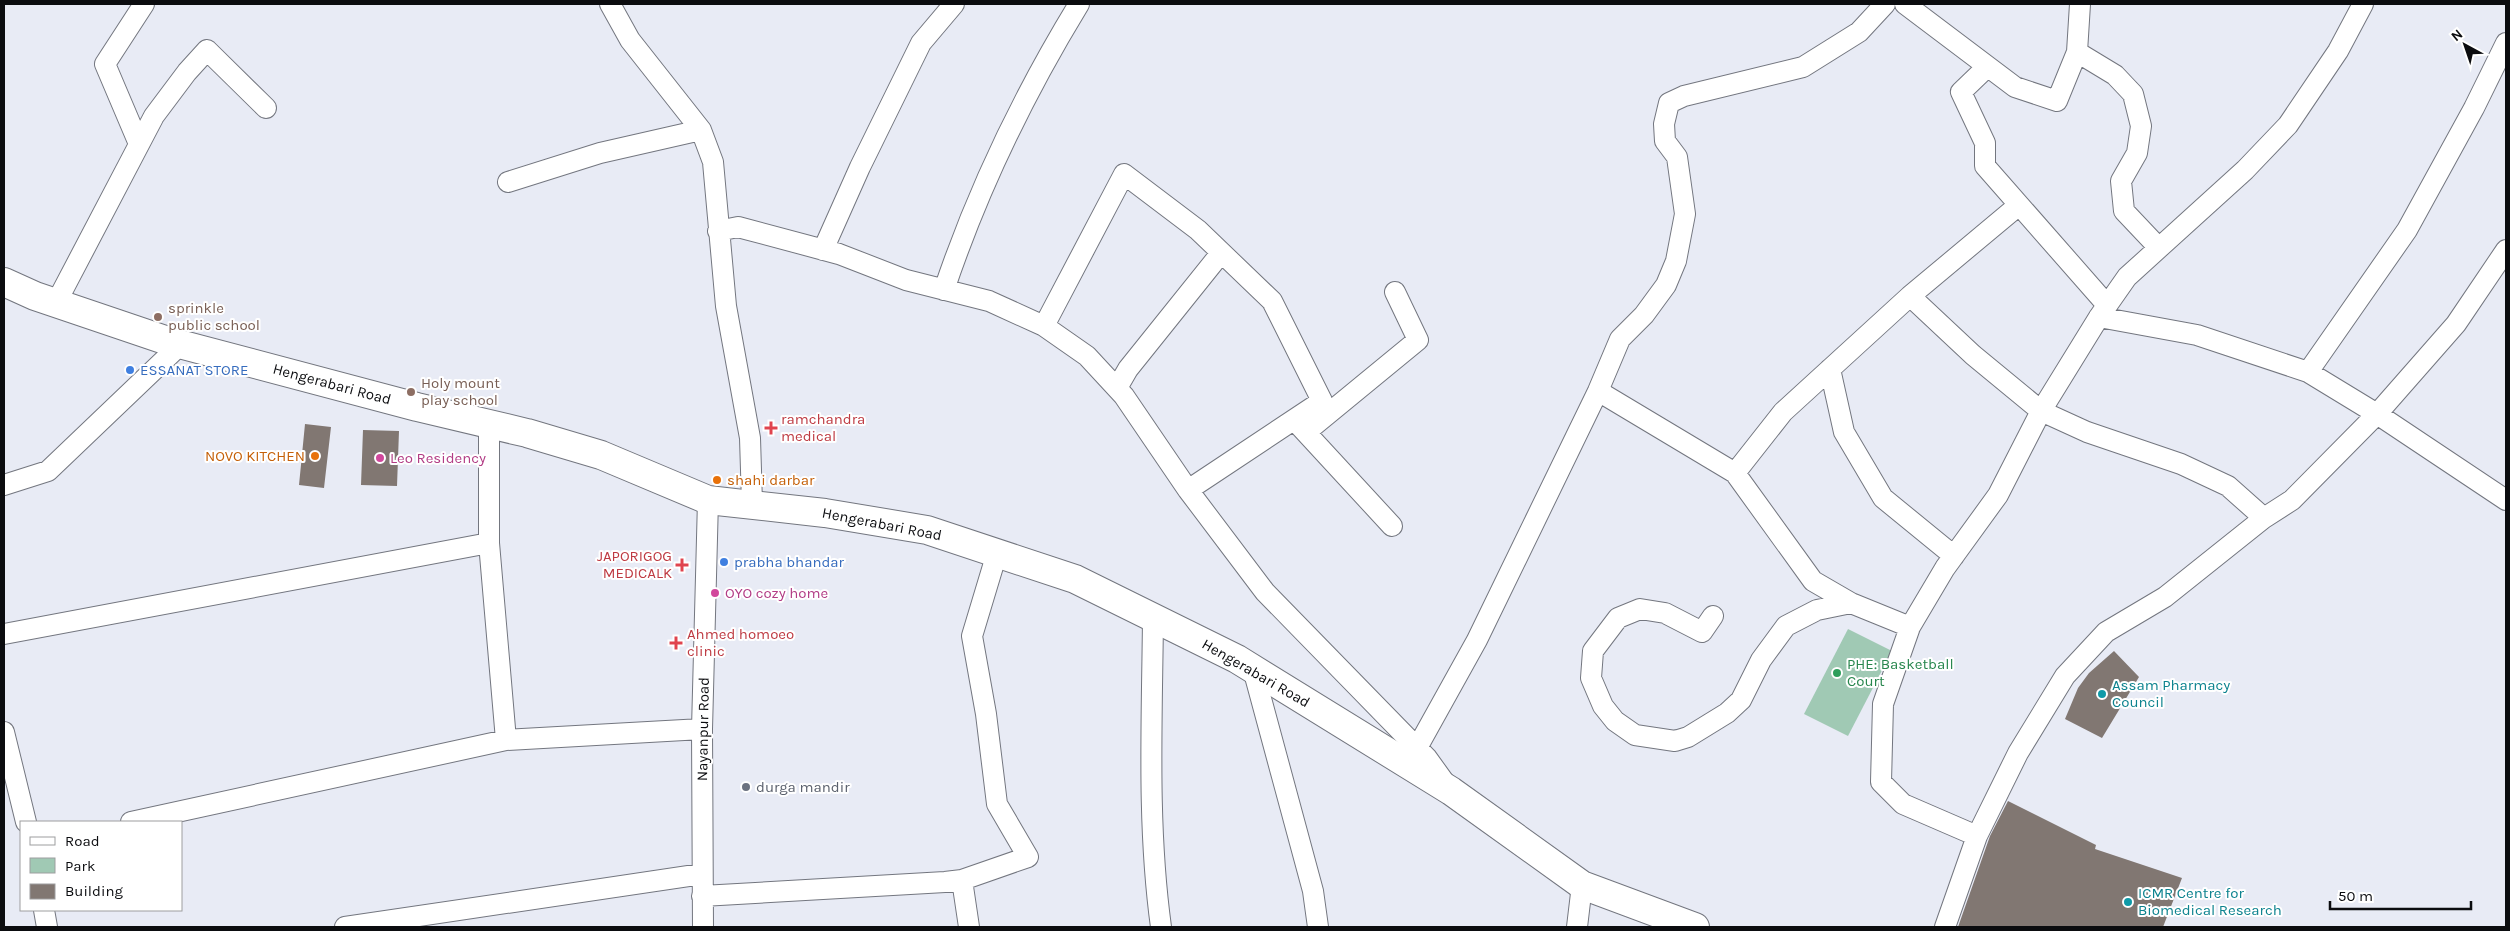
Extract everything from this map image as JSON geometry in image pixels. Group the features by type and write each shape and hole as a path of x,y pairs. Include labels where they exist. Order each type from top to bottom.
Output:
{"main road":[{"name":"Hengerabari Road","path":"4,282 56,303 181,344 601,455 708,500 752,503 927,530 1075,579 1253,669 1451,791 1582,885 1695,927"}],"street":[{"path":"139,144 105,64 144,4"},
{"path":"610,4 630,40 701,130 713,162 726,306 750,438 752,503"},
{"path":"944,290 958,250 1010,126 1079,4"},
{"path":"1417,748 1477,640 1598,391 1620,339 1644,315 1666,285 1676,261 1685,214 1677,157 1665,141 1664,124 1669,104 1684,96 1803,68 1859,32 1885,4"},
{"path":"1905,4 2015,88 2057,101 2077,52 2080,4"},
{"path":"1976,836 1903,804 1881,782 1883,704 1910,627 1954,556 1998,495 2042,410 2103,311 2127,277 2246,170 2288,125 2338,51 2363,4"},
{"path":"824,250 860,167 921,43 945,7"},
{"path":"2308,372 2407,230 2506,43"},
{"path":"56,303 154,116 187,72 208,50 266,108"},
{"path":"2077,52 2115,75 2133,94 2141,126 2137,154 2121,181 2124,211 2159,248"},
{"path":"1987,67 1961,92 1985,143 1985,166 2018,204 2103,311 2197,335 2282,366 2308,372 2377,414 2506,500"},
{"path":"508,182 600,153 701,130"},
{"path":"1044,326 1124,174 1198,230 1272,301 1322,401 1300,426"},
{"path":"1735,473 1783,412 1910,296 2018,204"},
{"path":"718,231 738,226 824,250 906,280 989,301 1044,326 1088,356 1117,388 1188,490 1265,592 1417,748 1451,791"},
{"path":"1945,927 1976,836 2018,753 2065,676 2106,632 2165,597 2264,518 2292,500 2377,414 2456,324 2506,250"},
{"path":"1117,388 1128,369 1221,253"},
{"path":"1188,490 1300,426 1418,340 1395,292"},
{"path":"1910,296 1973,355 2042,410 2087,432 2181,464 2228,486 2264,518"},
{"path":"4,485 48,471 181,344"},
{"path":"1830,369 1844,432 1883,498 1954,556"},
{"path":"1598,391 1735,473 1813,581 1851,603 1910,627"},
{"path":"489,424 489,543 506,740"},
{"path":"1300,426 1392,526"},
{"name":"Nayanpur Road","path":"703,927 702,729 708,500"},
{"path":"4,634 489,543"},
{"path":"702,896 962,880 1028,858 997,804 986,714 972,636 997,553"},
{"path":"1713,616 1702,632 1665,614 1640,609 1618,618 1593,651 1590,678 1603,706 1615,720 1635,735 1675,741 1688,737 1727,713 1741,700 1761,660 1786,626 1817,610 1851,603"},
{"path":"1153,618 1151,733 1154,881 1161,927"},
{"path":"1253,669 1312,891 1318,927"},
{"path":"136,821 506,740 702,729"},
{"path":"4,732 26,821"},
{"path":"345,927 702,874"},
{"path":"962,880 969,927"},
{"path":"1577,927 1582,885"},
{"path":"44,911 47,927"}],"green space":[{"path":"1848,629 1892,651 1848,736 1804,714"}],"building":[{"name":"NOVO KITCHEN","path":"305,424 331,427 324,488 299,485"},
{"name":"Leo Residency","path":"363,430 399,431 397,486 361,485"},
{"name":"Assam Pharmacy Council","path":"2114,651 2139,677 2102,738 2065,719 2078,688 2089,673"},
{"path":"2008,801 2096,845 2095,849 2182,878 2163,927 1958,927 1990,836"}],"place":[{"name":"sprinkle public school","path":"158,317"},
{"name":"ESSANAT STORE","path":"130,370"},
{"name":"Holy mount play school","path":"411,392"},
{"name":"ramchandra medical","path":"771,428"},
{"name":"NOVO KITCHEN","path":"315,456"},
{"name":"Leo Residency","path":"380,458"},
{"name":"shahi darbar","path":"717,480"},
{"name":"prabha bhandar","path":"724,562"},
{"name":"JAPORIGOG MEDICALK","path":"682,565"},
{"name":"OYO cozy home","path":"715,593"},
{"name":"Ahmed homoeo clinic","path":"676,643"},
{"name":"PHE: Basketball Court","path":"1837,673"},
{"name":"Assam Pharmacy Council","path":"2102,694"},
{"name":"durga mandir","path":"746,787"},
{"name":"ICMR Centre for Biomedical Research","path":"2128,902"}]}
